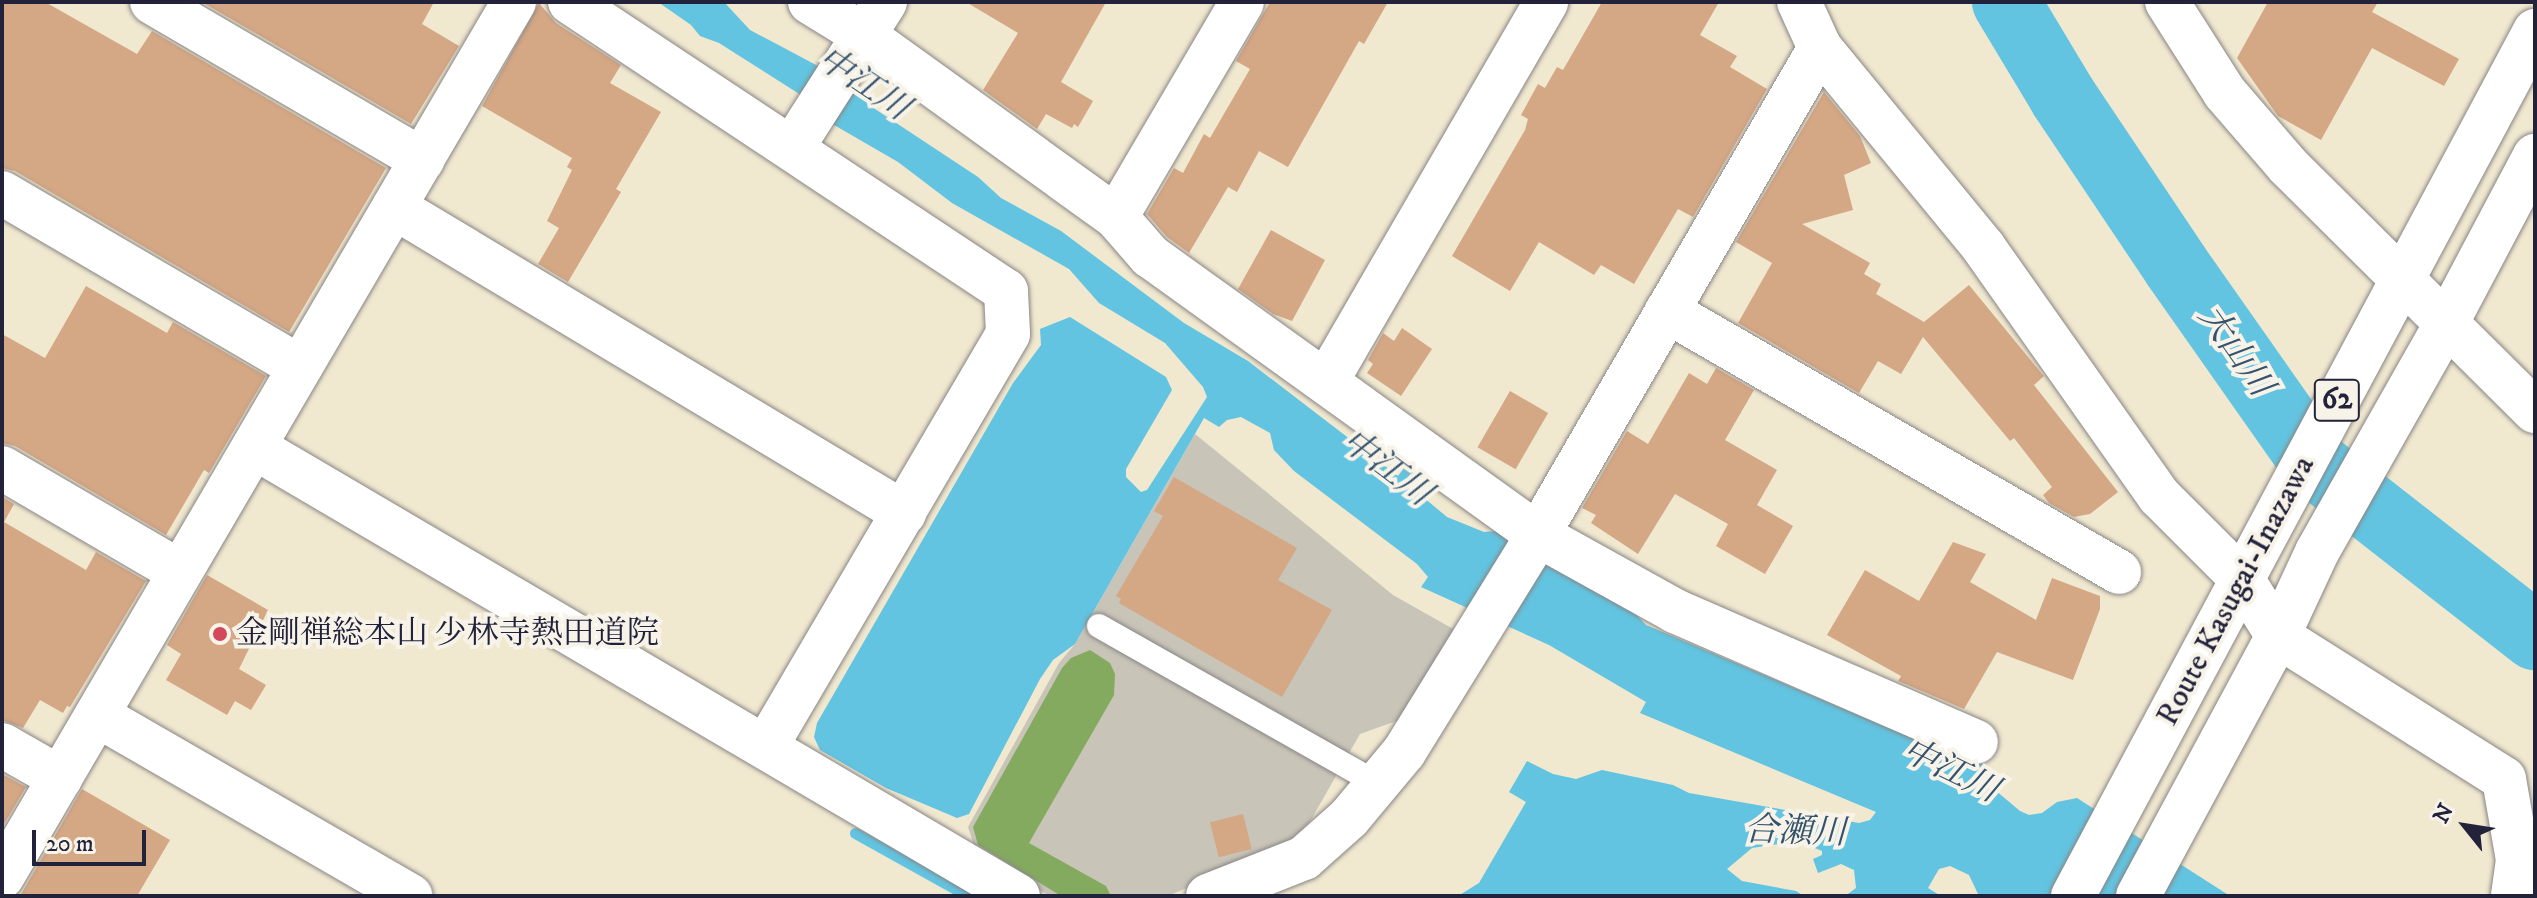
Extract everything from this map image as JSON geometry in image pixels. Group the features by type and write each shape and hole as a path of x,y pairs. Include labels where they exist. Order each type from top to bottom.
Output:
{"street":[{"path":"152,2 422,160"},
{"path":"2,877 514,2"},
{"path":"570,2 793,146 1006,291 1008,334 766,747"},
{"path":"810,2 871,25 1116,217 1150,256 1326,382 1534,541 1675,611 1976,742"},
{"path":"1116,217 1242,2"},
{"path":"1326,382 1546,2"},
{"path":"1799,2 1820,48 1984,248 2159,496 2242,579 2278,636 2520,786 2518,860 2513,896"},
{"path":"2167,2 2225,93 2288,166 2535,411"},
{"path":"793,146 871,25"},
{"name":"Route Kasugai-Inazawa","path":"2073,896 2535,31"},
{"path":"1208,896 1304,858 1349,818 1404,752 1534,541 1820,48"},
{"name":"Route Kasugai-Inazawa","path":"2138,896 2278,636 2317,552 2447,322 2535,156"},
{"path":"2,193 300,367"},
{"path":"394,207 904,513"},
{"path":"1667,311 2119,572"},
{"path":"254,447 1018,896"},
{"path":"2,468 180,572"},
{"path":"97,715 410,896"},
{"path":"2,745 60,778"}],"lane":[{"path":"1099,626 1377,783"}],"shaded area":[{"path":"1195,434 1393,595 1455,630 1402,719 1360,734 1300,839 1168,896 1050,896 996,866 975,848 968,827 1059,663 1075,644"}],"green space":[{"path":"1090,650 1110,663 1115,674 1114,695 1029,843 1106,886 1111,896 1061,896 978,845 973,827 1062,668 1071,658"}],"water":[{"path":"658,2 724,2 750,30 833,74 860,92 872,107 978,177 1001,198 1061,231 1184,323 1248,361 1398,476 1404,468 1411,473 1405,482 1447,517 1484,532 1496,531 1632,610 1646,625 1910,737 1979,756 1983,765 1979,784 1995,790 2020,811 2029,815 2042,813 2057,802 2077,798 2230,896 1979,896 1969,875 1950,866 1939,869 1928,888 1941,896 1845,896 1856,888 1854,870 1841,864 1818,873 1813,859 1822,855 1822,851 1798,841 1752,848 1727,869 1742,881 1796,891 1804,896 1458,896 1479,883 1526,802 1509,792 1527,761 1553,774 1576,779 1602,770 1673,785 1689,793 1859,823 1870,820 1876,812 1640,713 1646,702 1549,645 1421,587 1428,577 1417,564 1294,471 1274,450 1270,433 1241,417 1227,420 1219,427 1204,418 1075,644 1053,660 1040,679 969,814 957,818 886,788 820,750 814,737 817,723 1013,383 1041,345 1040,329 1070,317 1166,377 1172,390 1126,469 1126,477 1141,492 1147,490 1207,397 1203,387 1165,343 1099,303 1069,269 952,203 898,162 822,118 804,97 719,43 700,36 691,25"}],"building":[{"path":"2,2 45,2 137,54 152,31 386,168 289,332 15,171 2,168"},
{"path":"202,2 434,2 422,24 459,46 411,124"},
{"path":"966,2 1106,2 1061,82 1093,101 1078,127 1074,124 1072,128 1046,114 1037,129 983,90 1018,33"},
{"path":"1270,2 1388,2 1364,44 1359,41 1288,167 1259,151 1237,192 1228,187 1189,253 1167,237 1147,214 1174,168 1183,173 1204,134 1210,138 1250,69 1236,61"},
{"path":"1602,2 1719,2 1700,35 1737,56 1730,67 1767,89 1693,217 1678,209 1634,284 1601,265 1594,275 1539,242 1510,291 1452,256 1525,130 1528,119 1521,115 1538,84 1545,88 1557,67 1563,70"},
{"path":"2268,2 2378,2 2372,12 2459,59 2444,86 2372,48 2321,140 2278,116 2237,58"},
{"path":"539,3 556,23 621,65 610,83 661,112 616,189 621,192 568,282 538,264 559,228 547,221 572,170 567,167 572,158 482,106"},
{"path":"1824,92 1860,136 1871,163 1844,175 1853,210 1802,224 1870,263 1864,274 1881,284 1876,294 1924,322 1969,285 2044,376 2034,385 2118,492 2090,514 2074,517 2049,503 2043,495 2052,487 2014,438 2010,441 1923,337 1901,374 1878,361 1859,393 1738,323 1772,263 1736,242"},
{"path":"1271,230 1325,260 1292,321 1273,314 1238,289"},
{"path":"86,286 167,333 173,322 266,376 209,473 204,470 166,535 15,446 2,443 2,334 45,358"},
{"path":"1402,328 1432,349 1401,396 1367,373 1373,364 1368,360 1383,333 1394,341"},
{"path":"1716,368 1754,390 1725,440 1777,470 1757,505 1793,526 1765,574 1716,546 1728,524 1675,494 1638,554 1591,523 1596,515 1582,508 1627,431 1648,444 1689,373 1707,384"},
{"path":"1510,391 1548,413 1516,469 1478,447"},
{"path":"1174,477 1297,548 1278,580 1332,610 1282,697 1119,603 1121,599 1116,596 1163,516 1154,511"},
{"path":"2,497 14,504 4,522 86,570 96,552 146,581 70,707 67,706 63,713 40,700 23,728 2,720"},
{"path":"1953,542 1986,554 1970,582 2036,620 2052,578 2100,596 2100,609 2073,680 1997,652 1964,709 1898,681 1901,676 1827,635 1865,570 1919,601"},
{"path":"207,575 268,610 239,669 266,685 251,710 235,701 227,715 166,680 181,654 167,645"},
{"path":"2,774 26,787 4,824 2,822"},
{"path":"82,789 170,840 137,896 20,896"},
{"path":"1243,814 1252,849 1219,857 1210,822"}],"waterway":[{"name":"大山川","path":"2006,2 2063,97 2176,266 2316,465 2535,636"},
{"path":"855,833 968,896"}],"place":[{"name":"金剛禅総本山 少林寺熱田道院","path":"220,634"}],"water label":[{"name":"中江川","path":"863,84"},
{"name":"中江川","path":"1386,468"},
{"name":"中江川","path":"1950,771"},
{"name":"合瀬川","path":"1795,832"}]}
